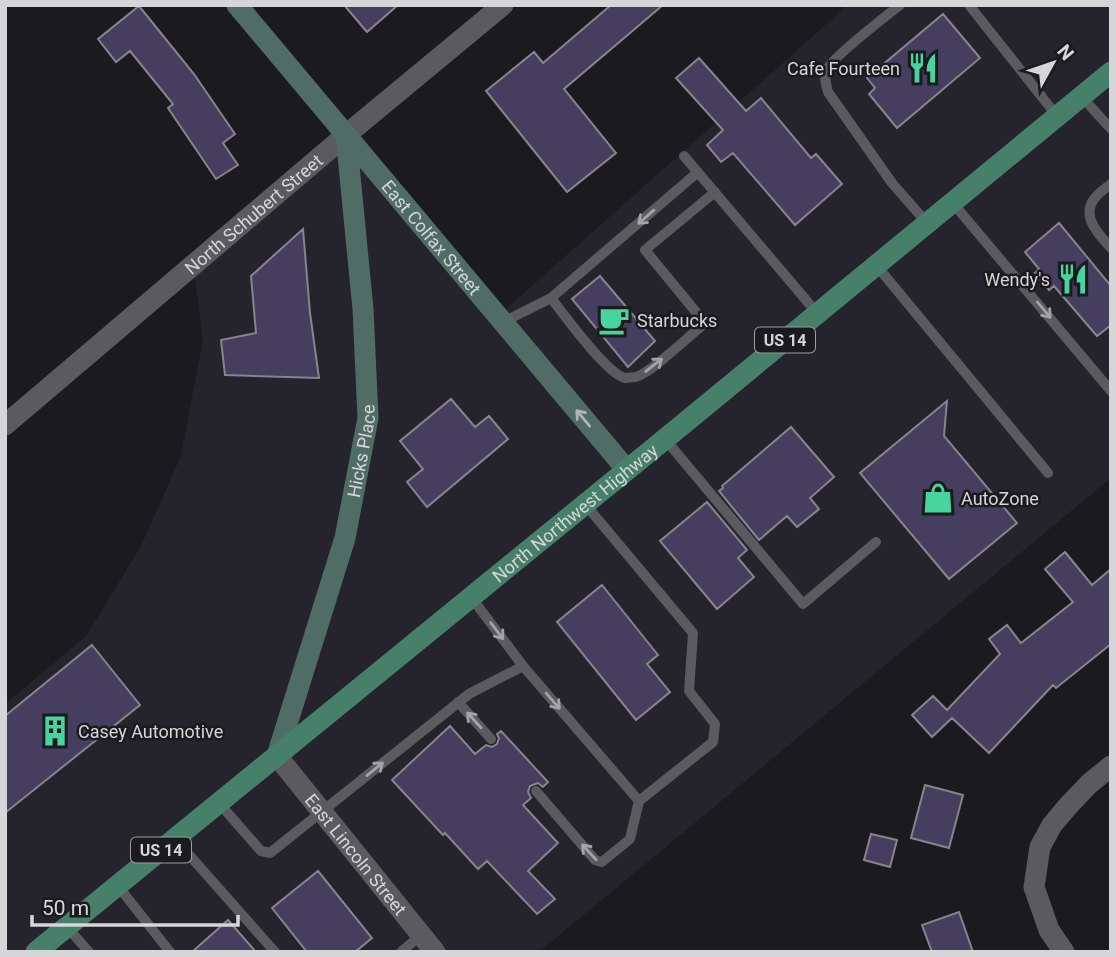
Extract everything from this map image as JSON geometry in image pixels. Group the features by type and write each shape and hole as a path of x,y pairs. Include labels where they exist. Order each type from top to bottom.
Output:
{"main road":[{"name":"North Northwest Highway","path":"37,952 1111,72"}],"street":[{"name":"East Colfax Street","path":"237,5 627,470"},
{"name":"North Schubert Street","path":"5,425 503,5"},
{"name":"Hicks Place","path":"277,756 345,538 368,418 363,309 346,135"},
{"name":"East Lincoln Street","path":"277,756 435,952"},
{"path":"1063,952 1049,930 1034,887 1040,848 1052,825 1089,784 1111,766"}],"lane":[{"path":"900,5 827,68 825,81 828,93 892,183 927,223"},
{"path":"969,5 1057,116"},
{"path":"1082,96 1111,129"},
{"path":"684,156 817,313"},
{"path":"503,322 551,298 698,172"},
{"path":"1111,184 1093,200 1088,214 1094,229 1111,248"},
{"path":"551,298 613,371 624,378 635,377 647,370 705,323 645,250 715,192"},
{"path":"953,202 1111,390"},
{"path":"876,265 1048,473"},
{"path":"665,439 803,604 876,542"},
{"path":"536,791 595,860 602,862 630,839 639,801 713,742 715,724 689,691 693,633 585,504"},
{"path":"471,597 523,666 639,801"},
{"path":"219,803 261,851 270,853 458,702 523,666"},
{"path":"458,702 491,739"},
{"path":"175,839 275,952"},
{"path":"118,886 170,952"},
{"path":"67,927 89,952"},
{"path":"401,952 421,934"}],"shaded area":[{"path":"848,5 1111,5 1111,478 539,952 5,952 5,704 86,636 141,546 181,456 203,339 193,265 346,135 498,316"}],"building":[{"path":"344,5 398,5 367,32"},
{"path":"611,5 663,5 564,89 616,153 567,192 486,91 534,52 543,63"},
{"path":"139,6 194,74 235,134 223,143 238,165 216,179 168,108 173,104 130,51 116,62 98,39"},
{"name":"Cafe Fourteen","path":"943,14 980,58 897,128 869,94 875,88 867,78"},
{"path":"699,58 746,111 761,98 811,158 816,154 842,184 795,225 733,153 721,162 707,145 723,130 676,78"},
{"name":"Wendy's","path":"1059,223 1111,286 1111,325 1097,336 1054,286 1049,290 1035,273 1039,269 1025,252"},
{"path":"303,229 319,378 225,375 221,340 256,333 251,276"},
{"name":"Starbucks","path":"600,276 655,341 628,367 572,299"},
{"path":"451,399 475,427 489,416 508,439 427,507 407,482 423,469 400,441"},
{"name":"AutoZone","path":"947,401 944,436 1017,523 949,579 860,473"},
{"path":"791,427 834,477 810,498 819,509 797,527 787,516 759,540 719,491"},
{"path":"707,502 747,550 738,558 754,577 717,609 660,541"},
{"path":"1065,552 1092,585 1111,569 1111,644 1056,688 1053,685 989,753 952,718 932,737 912,715 933,696 947,710 1000,654 989,639 1007,625 1021,643 1073,602 1045,569"},
{"path":"602,585 658,655 647,664 670,692 636,720 557,622"},
{"name":"Casey Automotive","path":"92,645 140,705 5,813 5,716"},
{"path":"450,726 475,754 486,745 492,747 497,744 497,734 501,731 548,782 543,787 538,783 530,786 528,792 531,798 523,805 558,843 528,871 555,899 537,914 487,861 478,869 392,780"},
{"path":"925,785 963,795 949,848 911,838"},
{"path":"871,834 897,840 890,867 864,860"},
{"path":"318,871 372,938 355,952 307,952 272,908"},
{"path":"959,912 973,952 932,952 922,925"},
{"path":"228,920 256,952 192,952"}],"place":[{"name":"Cafe Fourteen","path":"923,68"},
{"name":"Wendy's","path":"1073,279"},
{"name":"Starbucks","path":"614,320"},
{"name":"AutoZone","path":"938,498"},
{"name":"Casey Automotive","path":"55,731"}]}
